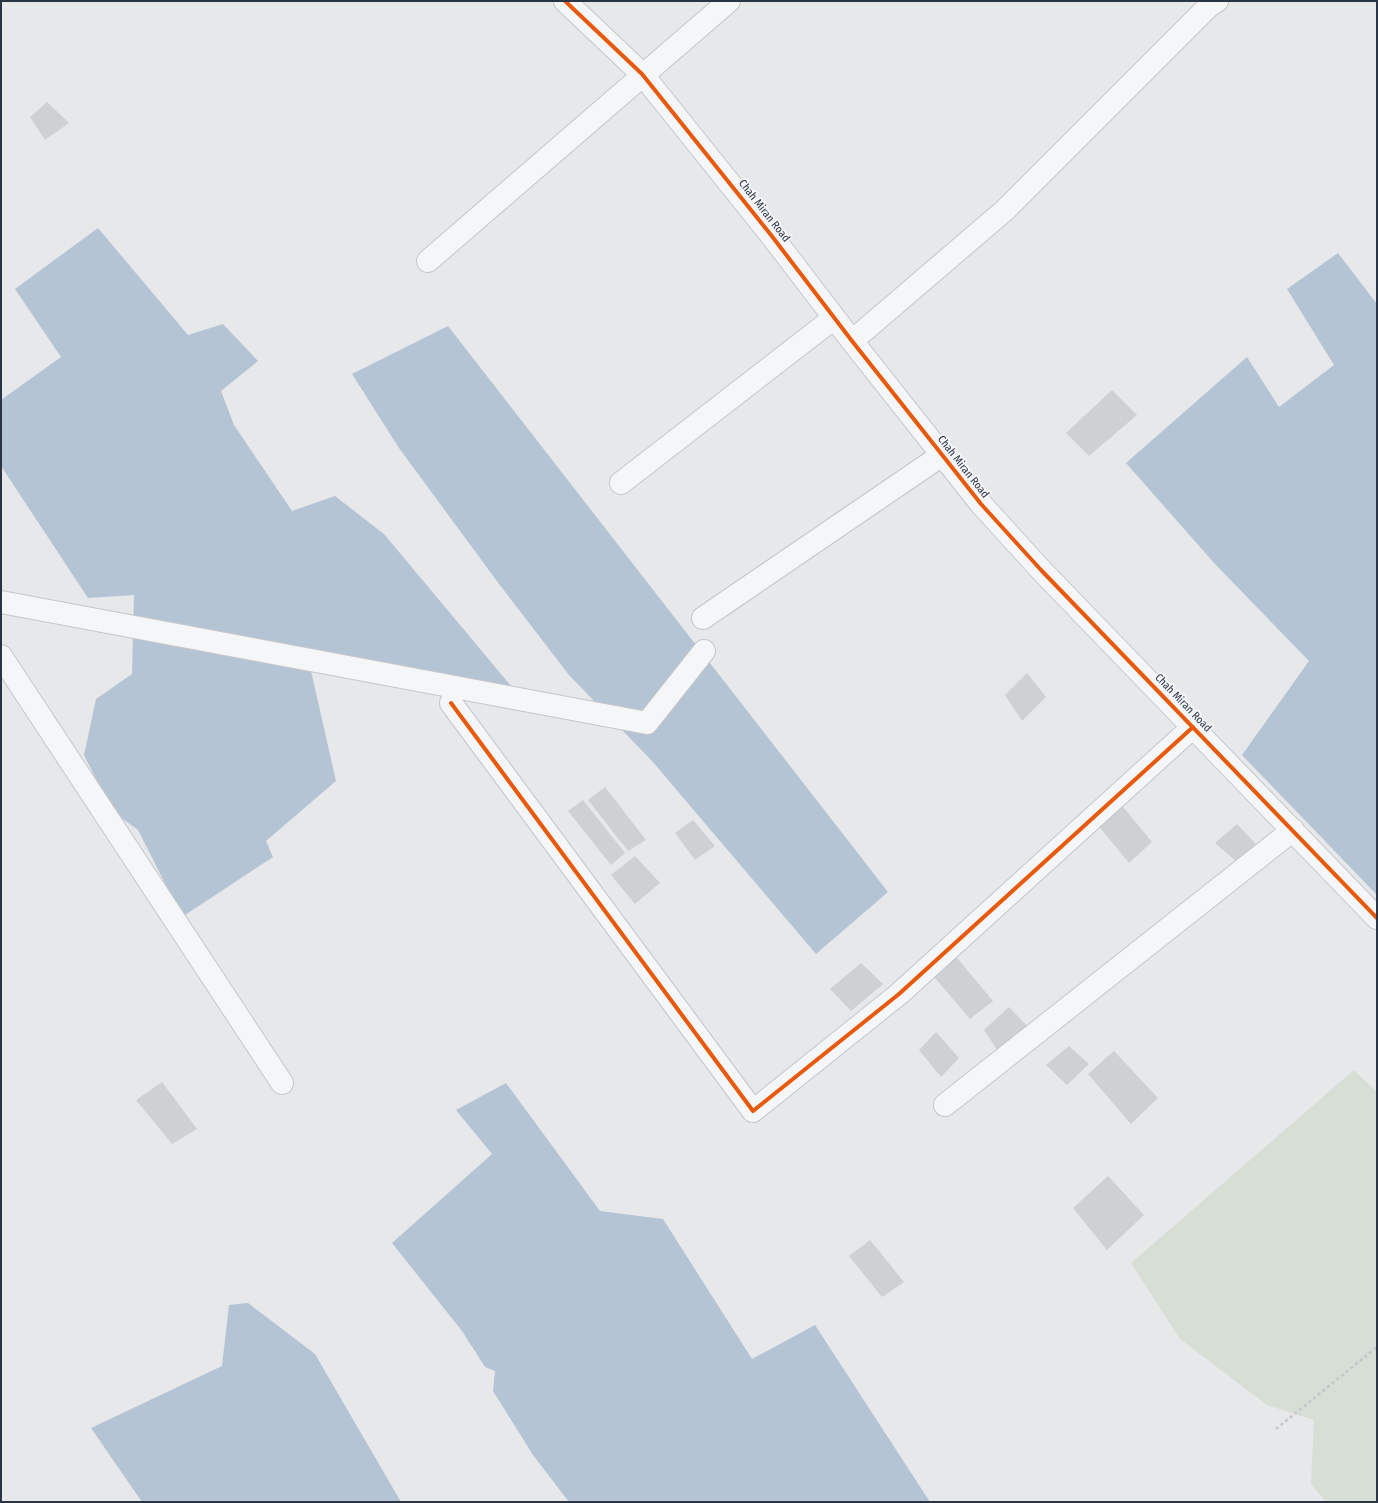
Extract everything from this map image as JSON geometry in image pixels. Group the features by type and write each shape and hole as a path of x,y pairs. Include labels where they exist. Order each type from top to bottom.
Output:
{"street":[{"name":"Chah Miran Road","path":"565,1 642,74 771,234 834,318 981,504 1041,570 1377,918"},
{"path":"428,261 642,74 729,1"},
{"path":"852,341 1005,210 1208,6 1216,1"},
{"path":"620,482 834,318"},
{"path":"703,618 942,455"},
{"path":"1,602 647,722 704,651"},
{"path":"1,656 282,1083"},
{"path":"451,703 753,1111 899,994 1193,727"},
{"path":"945,1105 1293,830"}],"path":[{"path":"1276,1429 1377,1347"}],"shaded area":[{"path":"1354,1070 1377,1092 1377,1502 1326,1502 1311,1484 1314,1420 1267,1405 1180,1339 1131,1263"}],"water":[{"path":"98,228 188,335 223,324 258,361 221,391 234,425 292,511 335,496 384,534 511,686 306,649 336,781 266,841 273,857 182,917 138,830 112,811 84,755 96,699 132,674 134,595 88,598 1,466 1,400 61,357 15,289"},
{"path":"1338,253 1377,304 1377,895 1242,755 1309,661 1215,564 1126,463 1247,357 1279,407 1334,365 1287,289"},
{"path":"448,326 888,892 816,954 652,761 569,675 499,584 399,448 352,374"},
{"path":"506,1083 600,1211 663,1219 752,1359 815,1325 930,1502 569,1502 533,1455 493,1391 495,1371 485,1367 462,1331 392,1243 492,1154 456,1110"},
{"path":"248,1303 315,1354 401,1502 142,1502 91,1428 222,1366 229,1305"}],"building":[{"path":"47,102 69,123 45,140 30,117"},
{"path":"1112,390 1137,415 1089,456 1066,433"},
{"path":"1027,673 1046,697 1022,721 1005,695"},
{"path":"605,787 646,840 628,851 588,800"},
{"path":"583,800 625,853 611,865 568,811"},
{"path":"1119,802 1152,842 1129,863 1097,824"},
{"path":"693,820 715,846 695,860 675,833"},
{"path":"1237,824 1256,844 1236,861 1215,843"},
{"path":"635,856 660,883 635,904 611,875"},
{"path":"952,952 993,1001 970,1019 929,971"},
{"path":"861,963 883,984 851,1011 830,989"},
{"path":"1009,1007 1027,1026 998,1051 984,1030"},
{"path":"936,1032 959,1058 941,1077 919,1050"},
{"path":"1069,1046 1089,1064 1067,1085 1046,1065"},
{"path":"1114,1051 1158,1098 1131,1124 1088,1074"},
{"path":"162,1082 197,1129 172,1144 136,1100"},
{"path":"1108,1176 1144,1215 1107,1250 1073,1208"},
{"path":"870,1240 904,1282 882,1297 849,1256"}],"cycle path":[{"path":"565,1 642,74 771,235 852,341 981,504 1041,570 1377,918"},
{"path":"451,703 753,1111 899,994 1193,727"}]}
